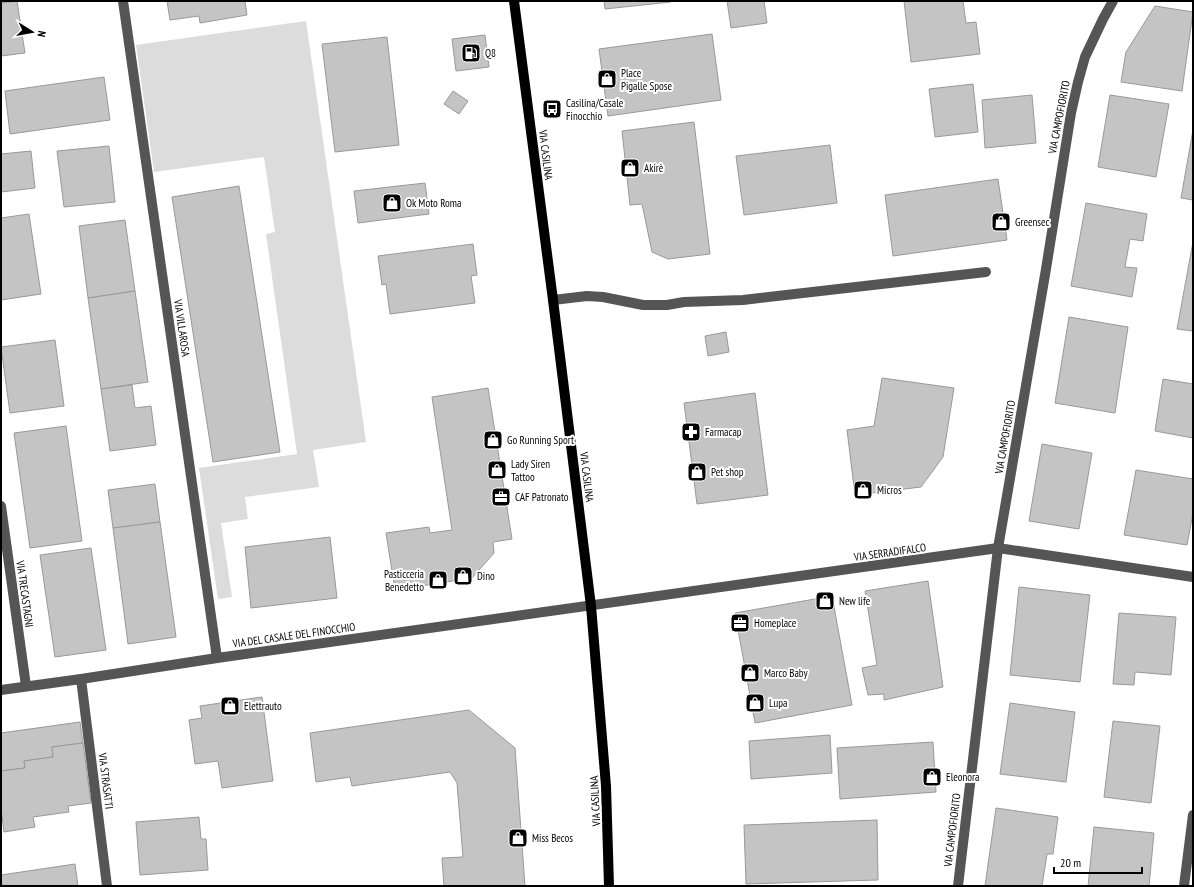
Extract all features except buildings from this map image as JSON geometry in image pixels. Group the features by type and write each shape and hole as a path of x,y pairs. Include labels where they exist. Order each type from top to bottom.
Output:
{"main road":[{"name":"VIA CASILINA","path":"514,1 591,606 606,786 609,886"}],"street":[{"name":"VIA VILLAROSA","path":"123,1 217,658"},
{"name":"VIA CAMPOFIORITO","path":"958,886 998,548 1075,96 1085,57 1099,26 1113,1"},
{"path":"553,300 587,296 603,297 643,305 667,305 684,302 751,299 986,272"},
{"name":"VIA TRECASTAGNI","path":"1,506 26,686"},
{"name":"VIA SERRADIFALCO","path":"591,606 998,548 1193,577"},
{"name":"VIA DEL CASALE DEL FINOCCHIO","path":"1,690 217,658 591,606"},
{"name":"VIA STRASATTI","path":"81,679 107,886"},
{"path":"1184,886 1193,815"}],"shaded area":[{"path":"306,21 366,442 313,450 319,487 245,497 248,519 221,523 232,597 218,599 199,468 297,454 266,234 275,232 264,157 154,172 136,45"}],"place":[{"name":"Q8","path":"471,53"},
{"name":"Place Pigalle Spose","path":"607,79"},
{"name":"Casilina/Casale Finocchio","path":"552,109"},
{"name":"Akirè","path":"630,168"},
{"name":"Ok Moto Roma","path":"392,203"},
{"name":"Greensec","path":"1001,222"},
{"name":"Farmacap","path":"691,432"},
{"name":"Go Running Sport","path":"493,440"},
{"name":"Lady Siren Tattoo","path":"497,470"},
{"name":"Pet shop","path":"697,472"},
{"name":"Micros","path":"863,490"},
{"name":"CAF Patronato","path":"501,497"},
{"name":"Dino","path":"463,576"},
{"name":"Pasticceria Benedetto","path":"438,580"},
{"name":"New life","path":"825,601"},
{"name":"Homeplace","path":"740,623"},
{"name":"Marco Baby","path":"750,673"},
{"name":"Lupa","path":"755,703"},
{"name":"Elettrauto","path":"230,706"},
{"name":"Eleonora","path":"932,777"},
{"name":"Miss Becos","path":"518,838"}]}
